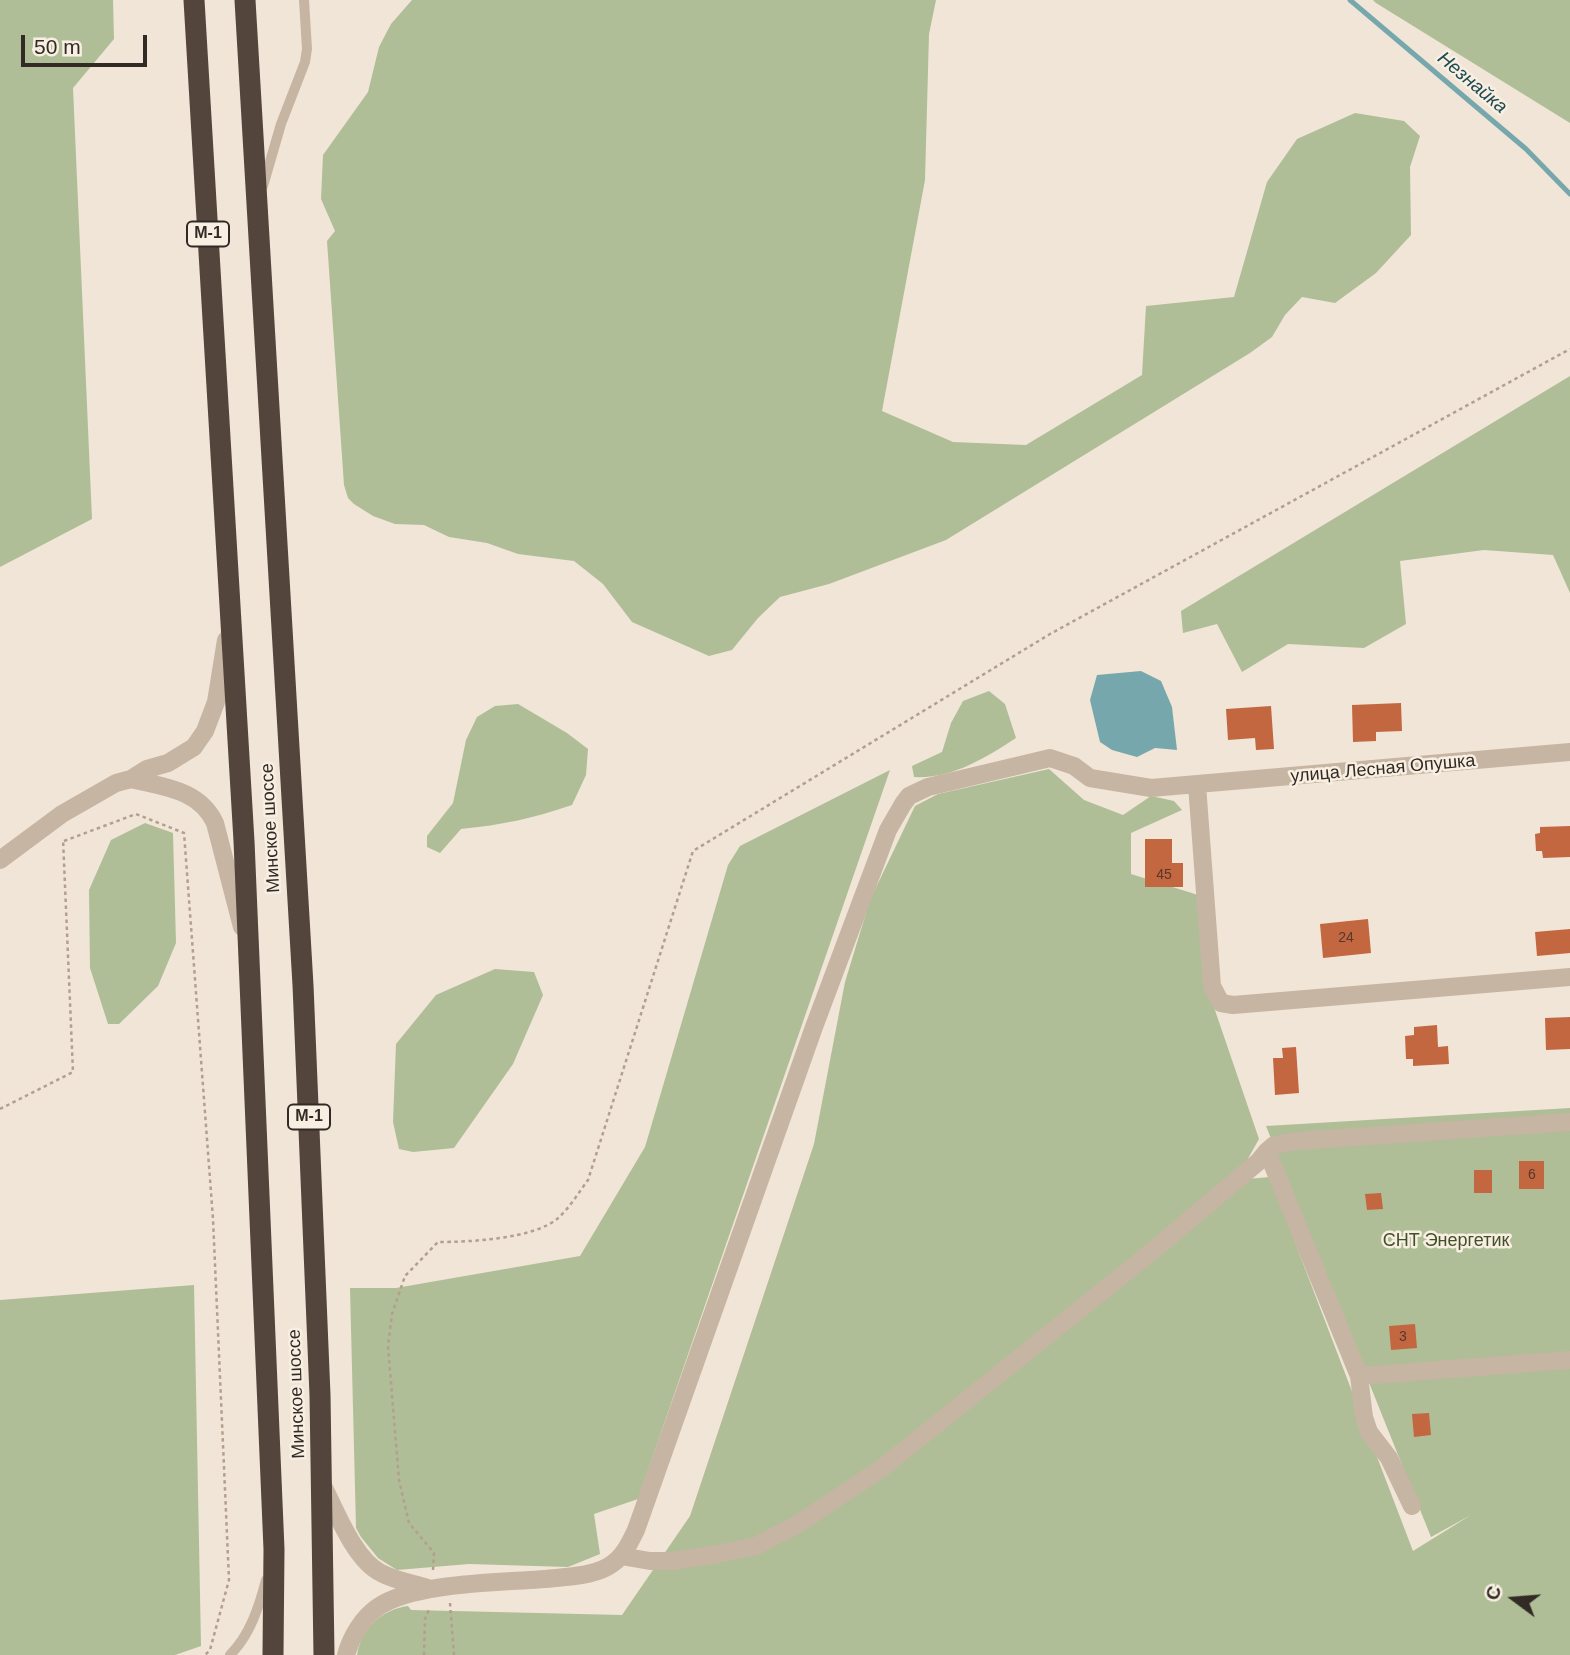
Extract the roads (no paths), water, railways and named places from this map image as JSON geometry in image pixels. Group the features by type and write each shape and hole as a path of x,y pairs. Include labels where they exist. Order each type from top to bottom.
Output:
{"highway":[{"name":"Минское шоссе","path":"194,0 249,945 274,1549 273,1655"},
{"name":"Минское шоссе","path":"244,0 303,985 322,1483 324,1655"}],"street":[{"path":"0,860 62,814 116,783 168,763 189,751 205,730 216,702 229,610"},
{"name":"улица Лесная Опушка","path":"621,1556 636,1530 875,863 888,830 909,796 928,787 1050,758 1074,766 1090,778 1151,788 1570,752"},
{"path":"131,779 181,791 196,800 212,816 249,945"},
{"path":"1197,785 1212,986 1221,1003 1233,1006 1570,977"},
{"path":"346,1655 356,1630 375,1609 397,1597 431,1588 571,1577 610,1567 621,1556 650,1562 673,1561 757,1546 797,1524 892,1459 1150,1253 1258,1162 1274,1145 1297,1141 1570,1122"},
{"path":"1267,1151 1359,1377 1364,1417 1369,1432 1389,1458 1412,1506"},
{"path":"1359,1377 1570,1360"},
{"path":"322,1483 356,1549 371,1567 396,1579 431,1588"}],"lane":[{"path":"257,203 281,124 304,62 307,49 304,0"},
{"path":"230,1655 249,1630 274,1549"}],"water":[{"path":"1141,671 1161,681 1172,707 1177,750 1155,748 1137,757 1112,750 1100,742 1090,700 1097,675"}],"waterway":[{"name":"Незнайка","path":"1350,0 1526,149 1570,194"}],"park label":[{"name":"СНТ Энергетик","path":"1446,1241"}]}
